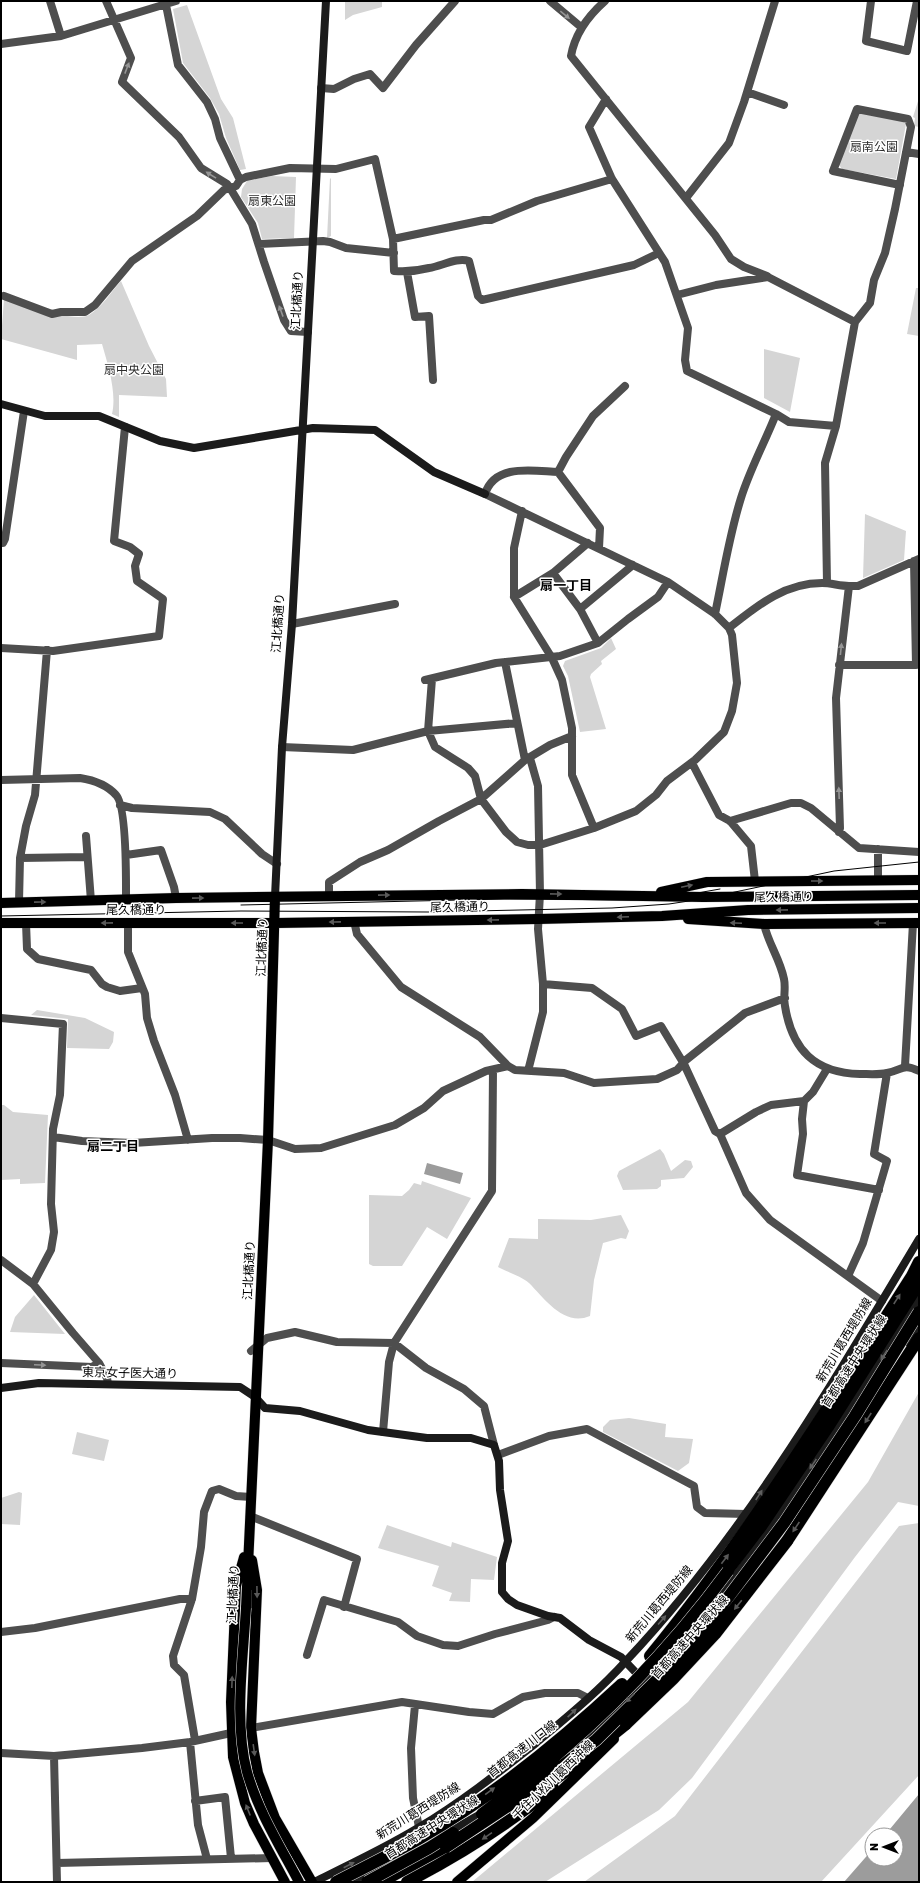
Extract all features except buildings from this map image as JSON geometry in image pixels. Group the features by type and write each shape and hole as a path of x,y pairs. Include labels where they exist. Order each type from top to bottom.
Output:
{"highway":[{"path":"650,1656 679,1621 739,1540 774,1489 912,1276 919,1262"},
{"name":"首都高速中央環状線","path":"367,1882 429,1848 475,1819 552,1759 591,1725 655,1661 702,1607 762,1525 824,1433 919,1283"},
{"path":"446,1847 520,1798 596,1740 666,1672 705,1628 784,1523 855,1416 919,1312"},
{"name":"首都高速中央環状線","path":"407,1882 476,1844 520,1813 562,1780 626,1724 694,1657 751,1589 787,1541 919,1338"},
{"name":"首都高速中央環状線","path":"650,1656 684,1621 728,1571"},
{"name":"首都高速川口線","path":"336,1882 424,1836 489,1792 561,1736 650,1656"},
{"path":"381,1882 498,1817 575,1765 626,1724"}],"main road":[{"name":"江北橋通り","path":"299,1882 259,1808 246,1770 240,1713 255,1397 254,1348 268,1140 276,923 275,897 282,746 292,624 326,1"},
{"path":"1,404 45,416 99,416 160,441 194,448 302,429 322,428 375,430 434,472 485,494"},
{"path":"650,895 707,882 919,880"},
{"name":"尾久橋通り","path":"1,903 176,898 540,894 747,897 919,895"},
{"name":"尾久橋通り","path":"1,923 276,923 538,919 662,916 748,910 919,908"},
{"path":"662,916 717,922 764,924 916,923"},
{"name":"新荒川葛西堤防線","path":"313,1882 419,1827 502,1770 566,1718 626,1662 693,1585 746,1514 824,1397 919,1239"},
{"path":"349,1882 402,1857 511,1798 568,1756 607,1721 645,1683 680,1647 713,1607 770,1529 848,1413 919,1298"},
{"path":"848,1413 860,1410 872,1399 919,1326"},
{"name":"東京女子医大通り","path":"1,1388 39,1384 240,1387 255,1397 265,1408 300,1411 368,1430 427,1438 471,1438 494,1445"},
{"path":"494,1445 498,1455 508,1541 502,1563 502,1592 508,1599 517,1605 560,1618 589,1640 612,1651 626,1662 645,1683"},
{"path":"249,1540 257,1590 251,1728 258,1773 275,1818 313,1882"},
{"path":"249,1540 236,1586 231,1733 233,1757 237,1779 254,1824 285,1882"},
{"name":"千住小松川葛西沖線","path":"457,1882 510,1839 601,1753 624,1728 642,1705 645,1698 645,1683"}],"street":[{"path":"50,1 61,36"},
{"path":"106,1 131,58 122,82 179,137 201,168 227,184 230,188 252,224 284,320 291,331 308,332"},
{"path":"1,44 61,36 176,1"},
{"path":"321,88 334,89 354,79 370,74 383,88 416,45 455,1"},
{"path":"550,1 581,27"},
{"path":"605,1 595,4 574,42 571,56 686,198 715,235 731,259 744,267 768,277 855,322"},
{"path":"686,198 729,142 747,92 775,1"},
{"path":"871,1 866,41 908,51 917,1"},
{"path":"166,5 178,65 207,102 215,119 220,138 240,180"},
{"path":"747,92 784,106"},
{"path":"606,99 589,126 612,179 665,262 688,328 685,360 687,371 776,414 789,422 836,426"},
{"path":"827,583 825,464 836,426 855,322 870,303 874,280 884,253 900,186 911,127 908,119 857,109 833,171 900,186"},
{"path":"906,152 919,154"},
{"path":"4,296 52,314 60,312 85,312 95,305 132,261 197,216 224,190 236,186 240,180 246,177 290,168 336,169 375,159 393,239 394,271 407,272 430,268 464,259 469,261 478,296 482,300 634,265 659,254"},
{"path":"393,239 484,220 491,220 537,201 612,179"},
{"path":"259,244 330,242 346,248 394,253"},
{"path":"407,272 415,317 429,316 433,380"},
{"path":"676,295 716,285 768,277"},
{"path":"558,472 593,416 625,386"},
{"path":"1,543 3,543 5,539 24,411"},
{"path":"715,614 741,499 750,471 765,444 776,414"},
{"path":"1,648 54,651 159,636 163,600 137,581 134,566 139,554 130,547 114,542 125,427"},
{"path":"558,472 518,470 500,475 488,485 485,494 668,582 715,614 729,628 732,635 738,683 732,711 724,732 692,763 672,777 656,795 636,811 594,828 540,845 528,845 517,842 506,832 481,799 475,776 468,768 435,747 428,731 429,680 506,662 552,658 598,643 658,597 668,582"},
{"path":"558,472 600,528 600,548"},
{"path":"522,511 514,548 514,597 552,658 562,680 572,728 572,775 594,828"},
{"path":"514,597 553,573 588,543"},
{"path":"729,628 768,598 795,587 806,584 827,583 858,586 916,560 916,665 839,665"},
{"path":"580,609 633,565"},
{"path":"553,573 580,609 598,643"},
{"path":"838,832 840,828 836,698 849,586"},
{"path":"292,624 395,604"},
{"path":"19,902 20,858 26,826 35,795 47,650"},
{"path":"506,662 517,723 527,759 538,786 540,845 540,894 538,919 543,984 543,1012 528,1071"},
{"path":"282,746 353,750 428,731 517,723"},
{"path":"329,896 329,882 360,862 388,850 481,799 527,759 550,745 572,736"},
{"path":"692,763 719,815 730,820 751,846 755,881"},
{"path":"1,780 80,778 92,780 117,795 120,805 126,855 126,899"},
{"path":"730,820 791,803 801,803 811,808 859,848 919,852"},
{"path":"120,805 132,808 210,812 225,819 262,854 277,864"},
{"path":"86,836 91,901"},
{"path":"878,849 878,881"},
{"path":"126,855 161,850 174,887 176,898"},
{"path":"20,858 87,857"},
{"path":"354,921 357,934 401,987 480,1037 508,1066 515,1070 564,1073 594,1082 624,1082 657,1079 669,1074 684,1064 686,1060 745,1013 785,998"},
{"path":"26,923 27,949 38,959 91,970 102,984 120,991 142,988"},
{"path":"128,923 128,952 145,994 147,1018 154,1042 175,1095 188,1140"},
{"path":"905,1066 916,923"},
{"path":"764,924 784,978 784,1004 788,1019 796,1042 803,1052 827,1069 858,1074 887,1073 905,1066 919,1071"},
{"path":"543,984 592,988 622,1009 636,1036 661,1026 684,1064 716,1131 720,1134 746,1193 770,1220 882,1301"},
{"path":"1,1018 63,1024 60,1095 53,1137 51,1204 54,1232 52,1250 33,1284"},
{"path":"53,1137 82,1141 132,1143 212,1138 268,1140 295,1149 321,1148 395,1125 424,1108 443,1091 486,1071 508,1066"},
{"path":"720,1134 756,1112 771,1105 804,1101 813,1092 827,1069"},
{"path":"383,1432 389,1362 394,1343 492,1191 493,1070"},
{"path":"848,1276 863,1243 887,1161 874,1154 887,1073"},
{"path":"804,1101 802,1119 803,1134 797,1175 879,1190"},
{"path":"1,1260 33,1284 100,1363 107,1378 108,1384"},
{"path":"254,1348 267,1338 295,1332 337,1342 394,1343 426,1368 464,1388 484,1406 494,1445"},
{"path":"1,1363 92,1367 100,1363"},
{"path":"498,1455 549,1436 587,1429 694,1486 697,1507 705,1513 746,1514"},
{"path":"207,1859 198,1825 195,1801 192,1741 184,1675 174,1665 173,1656 192,1599 201,1547 204,1512 212,1491 220,1488 236,1496 251,1497"},
{"path":"250,1516 357,1559 344,1607"},
{"path":"1,1632 35,1628 180,1599 192,1599"},
{"path":"307,1655 324,1600 398,1622 416,1636 443,1645 458,1646 554,1617"},
{"path":"251,1728 402,1702 415,1705 493,1714 523,1697 545,1693 578,1693 588,1698"},
{"path":"415,1705 411,1748 413,1798 419,1827"},
{"path":"1,1753 54,1756 192,1741 231,1733"},
{"path":"54,1756 57,1882"},
{"path":"195,1801 225,1797 231,1858"},
{"path":"254,1824 275,1818"},
{"path":"57,1863 272,1858"}],"green space":[{"path":"345,1 382,1 382,7 353,15 345,20"},
{"path":"187,5 221,99 233,118 246,169 240,170 226,138 219,114 210,98 183,63 173,9"},
{"path":"919,98 919,127 914,126 915,118 913,117"},
{"name":"扇南公園","path":"863,112 902,121 906,124 896,179 842,169 839,165 858,114"},
{"name":"扇東公園","path":"272,176 296,177 294,238 262,239 258,223 241,197 242,189 247,181"},
{"path":"330,178 331,236 327,238"},
{"name":"扇中央公園","path":"121,281 149,346 166,379 167,397 119,395 119,417 112,414 113,388 102,344 77,345 77,360 1,339 4,299 60,315 82,317 94,312"},
{"path":"916,288 919,288 919,336 907,334"},
{"path":"764,349 800,358 790,412 764,398"},
{"path":"865,514 906,531 904,560 863,578"},
{"path":"611,638 616,649 601,661 602,664 591,674 590,677 606,729 580,732 568,676 563,666 565,661 601,648"},
{"path":"37,1010 85,1018 114,1032 113,1042 109,1049 67,1048 68,1019 31,1015"},
{"path":"1,1105 4,1105 13,1112 48,1115 45,1183 20,1184 20,1179 1,1180"},
{"path":"660,1149 664,1154 671,1171 685,1160 691,1161 693,1167 684,1178 661,1180 661,1186 657,1189 623,1190 617,1176 619,1171"},
{"path":"422,1181 471,1198 447,1239 427,1227 402,1266 373,1266 369,1264 369,1195 402,1196 414,1183 421,1185"},
{"path":"621,1215 629,1231 626,1239 621,1238 603,1243 594,1280 590,1316 572,1318 563,1315 548,1303 529,1283 498,1267 509,1238 538,1239 538,1219 591,1220"},
{"path":"34,1295 65,1334 10,1332 15,1317"},
{"path":"919,1392 919,1506 898,1502 855,1557 692,1778 659,1810 545,1882 472,1882 688,1702 868,1482"},
{"path":"629,1418 666,1424 665,1437 693,1439 689,1463 678,1471 603,1432 603,1427 610,1420"},
{"path":"77,1432 109,1440 104,1461 72,1454"},
{"path":"19,1492 22,1493 20,1525 1,1524 1,1498"},
{"path":"919,1523 919,1775 871,1827 864,1827 864,1835 821,1882 584,1882 675,1816 899,1526"},
{"path":"387,1525 451,1547 452,1542 497,1557 494,1580 471,1579 470,1602 449,1601 452,1593 432,1586 439,1566 378,1548"}],"shaded area":[{"path":"427,1163 463,1173 460,1184 424,1174"},
{"path":"919,1794 919,1882 844,1882 864,1859 864,1867 904,1867 904,1827 892,1827"}],"tram line":[{"path":"1,916 241,911 428,912 612,908 669,904 702,899 834,871 919,862"},
{"path":"241,905 504,899 631,900 669,898 720,889"}],"district":[{"name":"扇一丁目","path":"566,585"},
{"name":"扇二丁目","path":"113,1146"}]}
